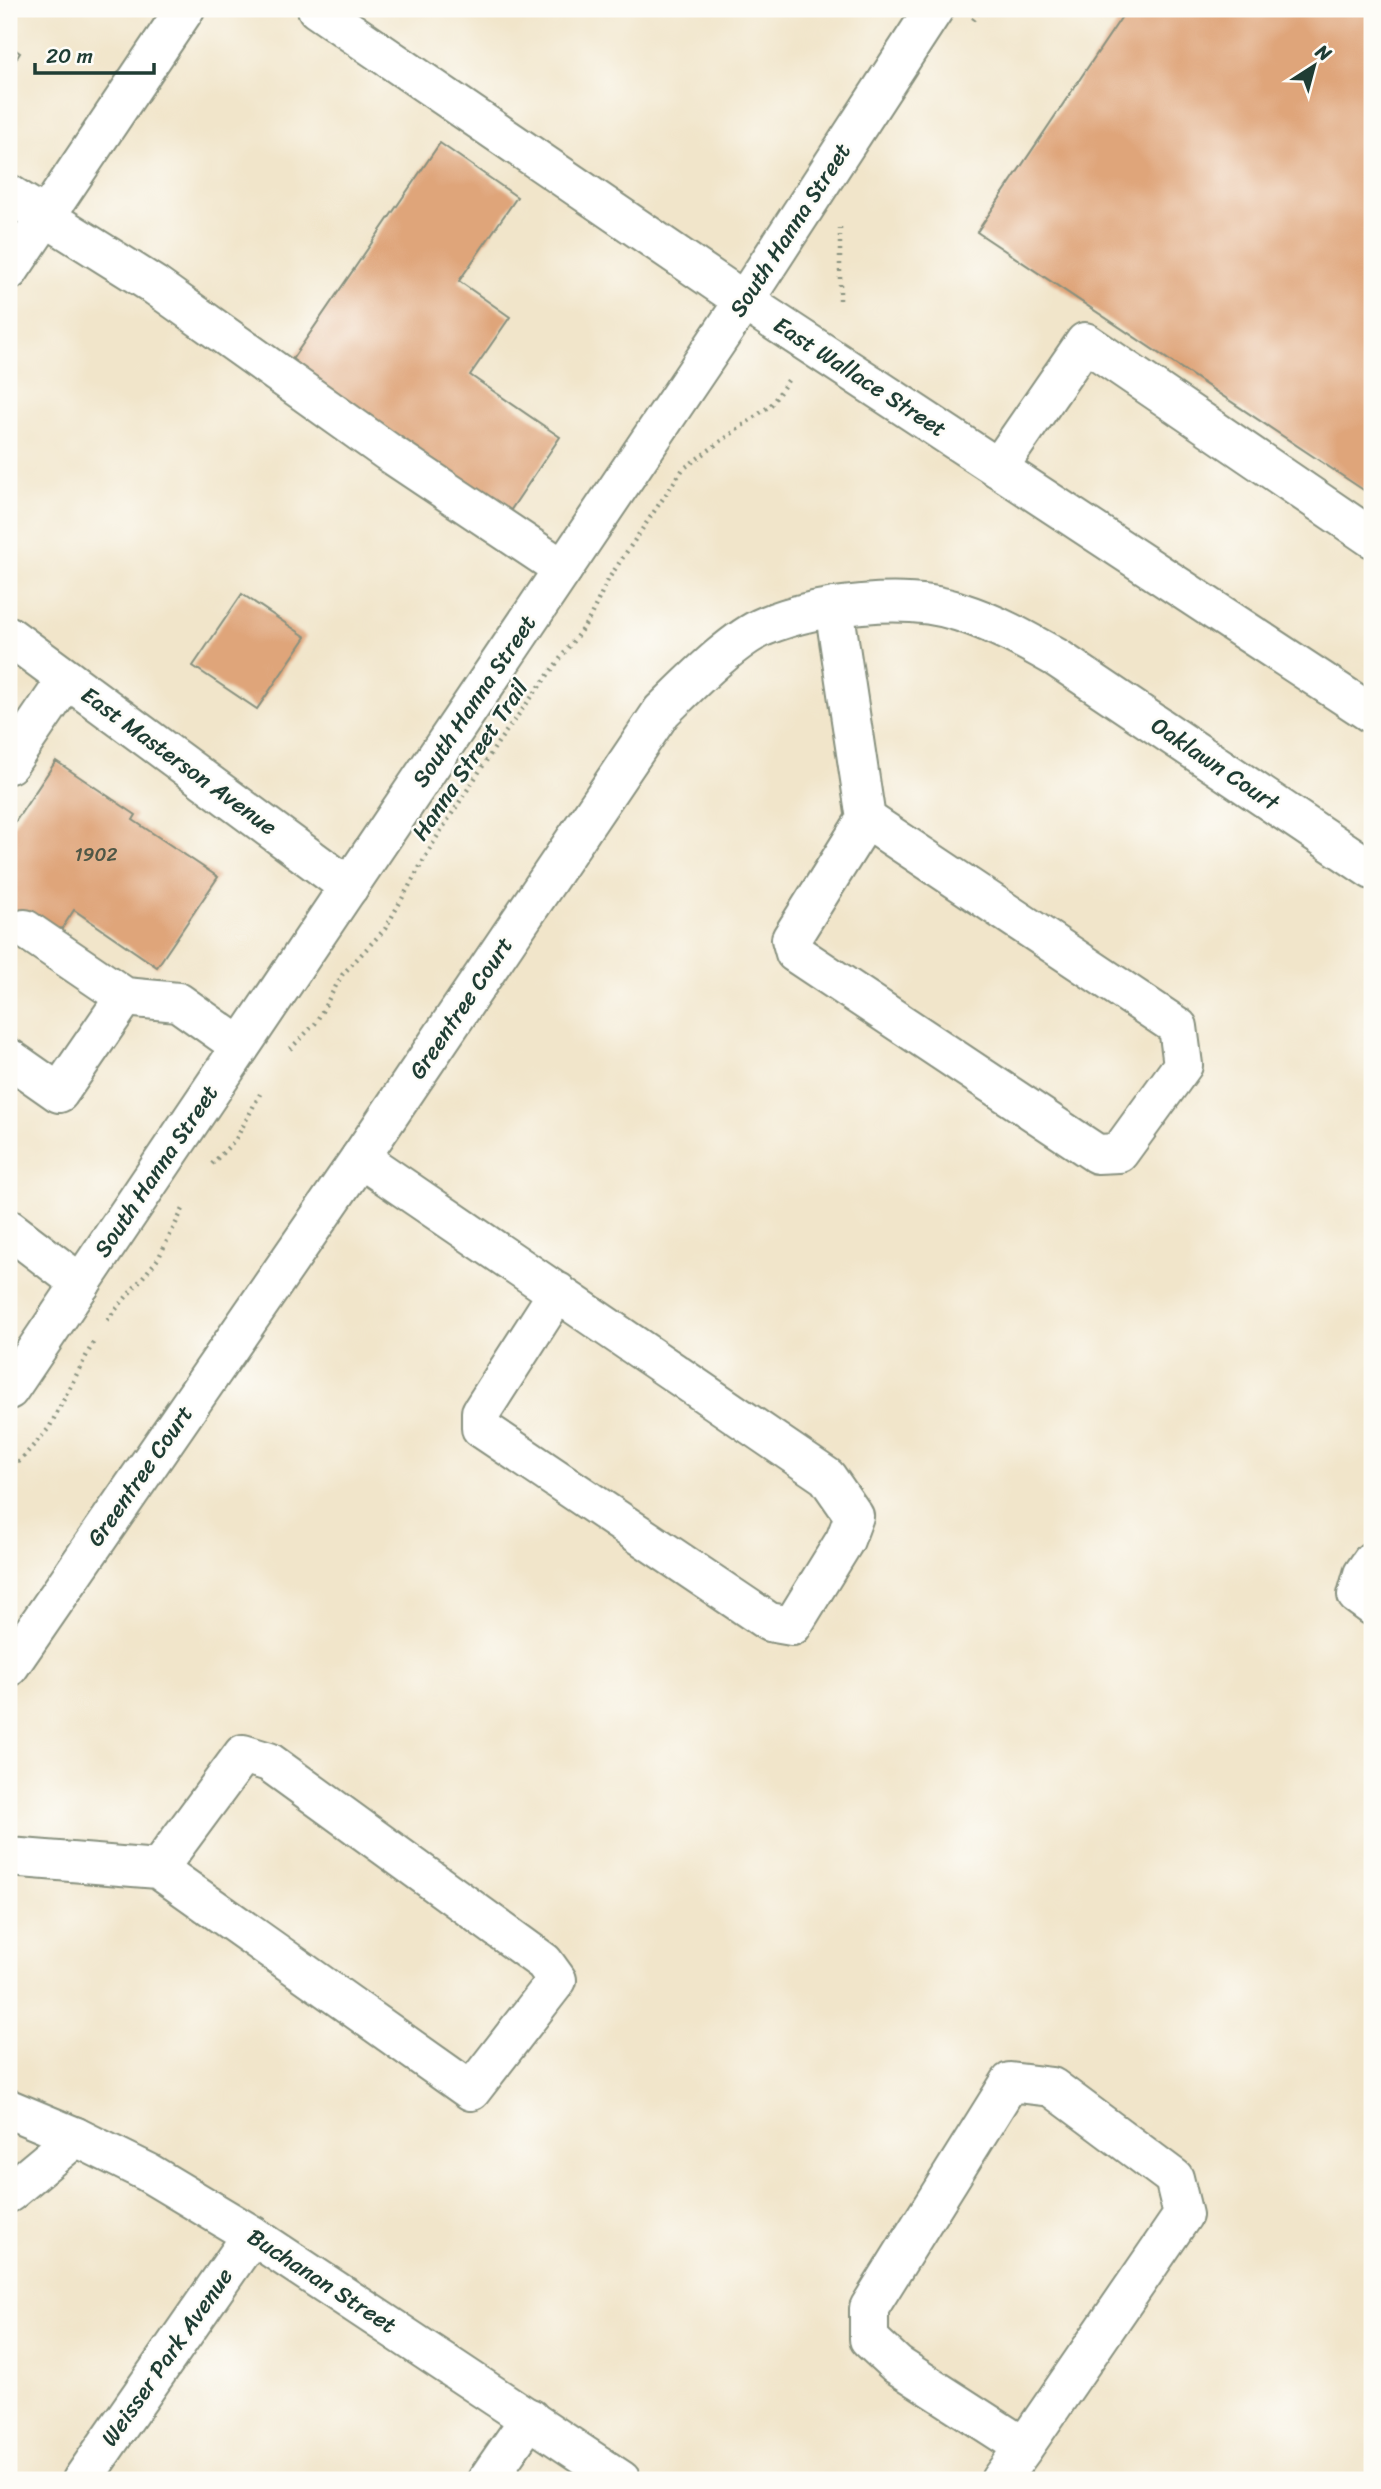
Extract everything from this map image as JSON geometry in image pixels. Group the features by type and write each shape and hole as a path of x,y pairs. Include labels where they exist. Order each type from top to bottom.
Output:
{"street":[{"path":"9,271 185,9"},
{"name":"East Wallace Street","path":"317,9 744,301 1372,714"},
{"name":"South Hanna Street","path":"9,1390 744,301 934,9"},
{"path":"9,194 154,285 376,444 563,569"},
{"path":"998,468 1085,342 1372,538"},
{"name":"Greentree Court","path":"9,1667 360,1158 662,711 709,666 764,626 834,607 906,603 957,611 1009,630 1057,657"},
{"path":"834,607 866,819 791,939 795,953 1097,1154 1119,1153 1183,1065 1178,1027 866,819"},
{"name":"East Masterson Avenue","path":"9,636 349,887"},
{"name":"Oaklawn Court","path":"1057,657 1372,870"},
{"path":"9,764 67,679"},
{"path":"25,929 125,997 178,1002 240,1046"},
{"path":"9,1058 59,1093 125,997"},
{"path":"360,1158 558,1292 827,1478 854,1516 845,1540 792,1626 769,1622 481,1428 481,1412 558,1292"},
{"path":"9,1229 80,1284"},
{"path":"1372,1562 1363,1574 1357,1595 1372,1606"},
{"path":"9,1857 158,1869 471,2091 558,1980 544,1962 269,1762 243,1754 158,1869"},
{"path":"1000,2480 1024,2447 1183,2215 1174,2178 1052,2087 1010,2082 869,2308 869,2339 897,2365 1024,2447"},
{"name":"Buchanan Street","path":"9,2109 76,2137 147,2172 252,2235 621,2480"},
{"path":"9,2193 76,2137"},
{"name":"Weisser Park Avenue","path":"82,2480 252,2235"},
{"path":"487,2480 530,2418"}],"path":[{"path":"966,31 981,9"},
{"path":"840,223 840,300"},
{"name":"Hanna Street Trail","path":"281,1059 315,1024 341,975 385,929 435,840 478,774 588,621 609,578 683,469 771,405 792,375"},
{"path":"210,1166 236,1139 267,1083"},
{"path":"105,1323 158,1259 186,1205"},
{"path":"9,1472 49,1428 99,1333"}],"building":[{"path":"1127,9 1372,9 1371,495 977,232"},
{"path":"9,45 20,53 9,70"},
{"path":"440,143 517,197 459,281 510,317 470,375 560,437 508,514 289,364"},
{"path":"242,594 306,637 257,709 193,666"},
{"path":"56,761 136,815 133,820 218,877 157,967 74,910 57,936 32,919 9,954 9,831"}]}
